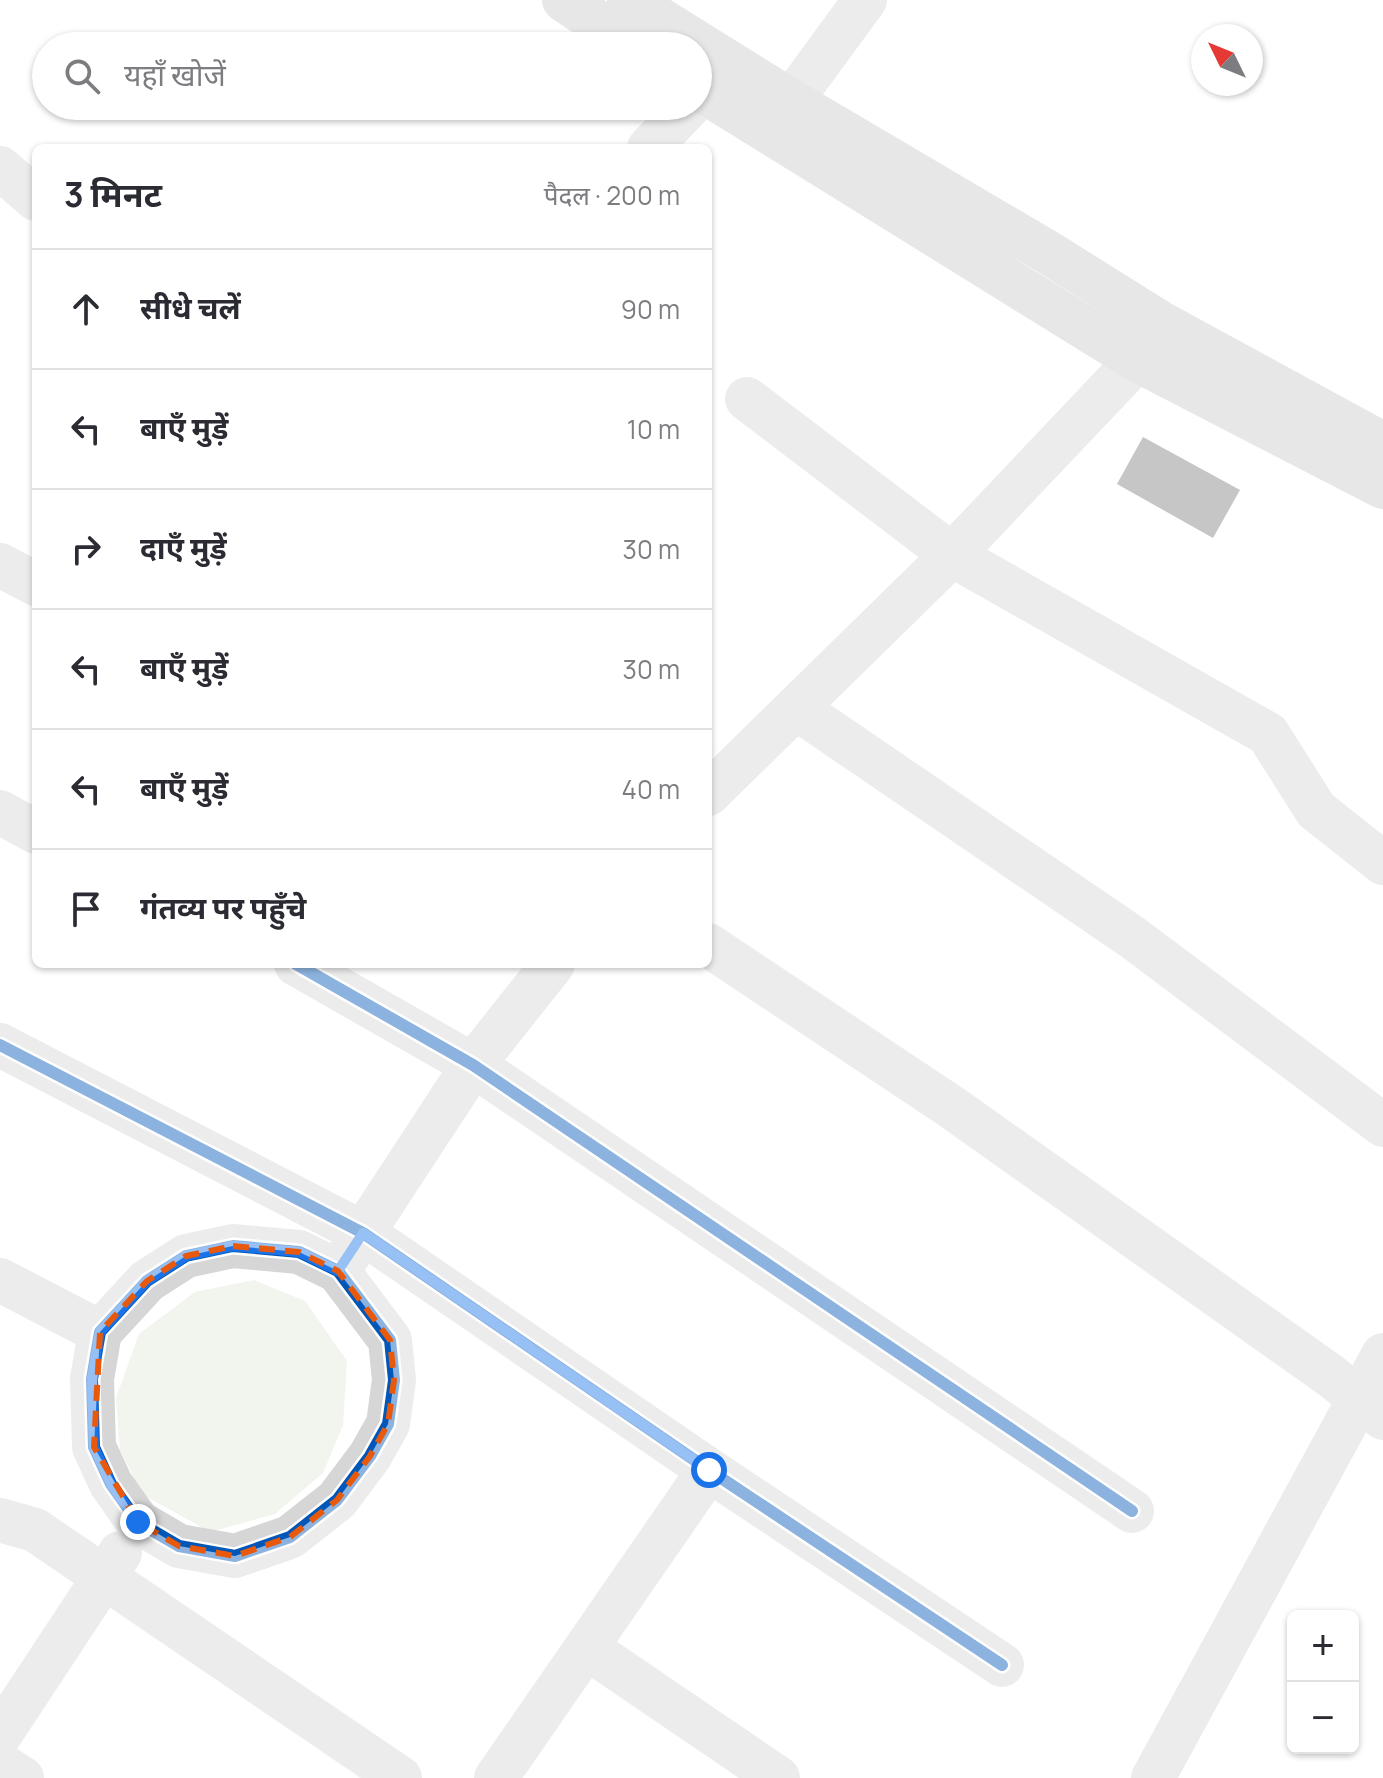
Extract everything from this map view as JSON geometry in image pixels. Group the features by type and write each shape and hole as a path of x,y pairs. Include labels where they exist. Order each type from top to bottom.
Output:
{"main road":[{"path":"564,0 613,32"},
{"path":"629,0 680,32"},
{"path":"712,52 1159,322 1383,444"},
{"path":"712,105 1137,360 1383,487"}],"street":[{"path":"791,101 865,0"},
{"path":"653,144 675,120"},
{"path":"0,168 32,196"},
{"path":"712,790 952,555 1137,360 1159,322"},
{"path":"747,399 952,555 1268,734 1316,810 1383,863"},
{"path":"0,565 32,582"},
{"path":"796,708 1132,937 1383,1125"},
{"path":"0,812 32,830"},
{"path":"712,948 950,1106 1319,1367 1371,1409"},
{"path":"303,968 473,1065 1132,1511"},
{"path":"338,1271 473,1065 550,968"},
{"path":"0,1045 363,1233 709,1470 1002,1665"},
{"path":"233,1246 299,1252 338,1271 390,1340 394,1380 388,1424 370,1456 337,1500 290,1537 235,1556 179,1546 138,1522 111,1484 94,1447 92,1379 100,1332 147,1281 186,1256 233,1246"},
{"path":"0,1280 100,1332"},
{"path":"1153,1778 1371,1409 1383,1355"},
{"path":"496,1778 709,1470"},
{"path":"0,1520 35,1530 400,1778"},
{"path":"0,1735 138,1522"},
{"path":"587,1648 778,1778"},
{"path":"0,1764 22,1778"}],"highlighted area":[{"path":"233,1246 299,1252 338,1271 390,1340 394,1380 388,1424 370,1456 337,1500 290,1537 235,1556 179,1546 138,1522 94,1447 100,1332 147,1281 186,1256"}],"shaded area":[{"path":"254,1280 305,1301 347,1361 343,1425 323,1473 275,1514 210,1532 142,1494 120,1450 116,1398 139,1334 195,1292"}],"building":[{"path":"1143,437 1240,490 1213,538 1117,484"}],"cycle path":[{"path":"303,968 473,1065 1132,1511"},
{"path":"0,1045 363,1233 709,1470 1002,1665"},
{"path":"233,1246 299,1252 338,1271 390,1340 394,1380 388,1424 370,1456 337,1500 290,1537 235,1556 179,1546 138,1522 111,1484 94,1447 92,1379 100,1332 147,1281 186,1256 233,1246"}],"route":[{"path":"138,1522 111,1484 94,1447 92,1379 100,1332 147,1281 186,1256 233,1246 299,1252 338,1271 363,1233 709,1470"}]}
